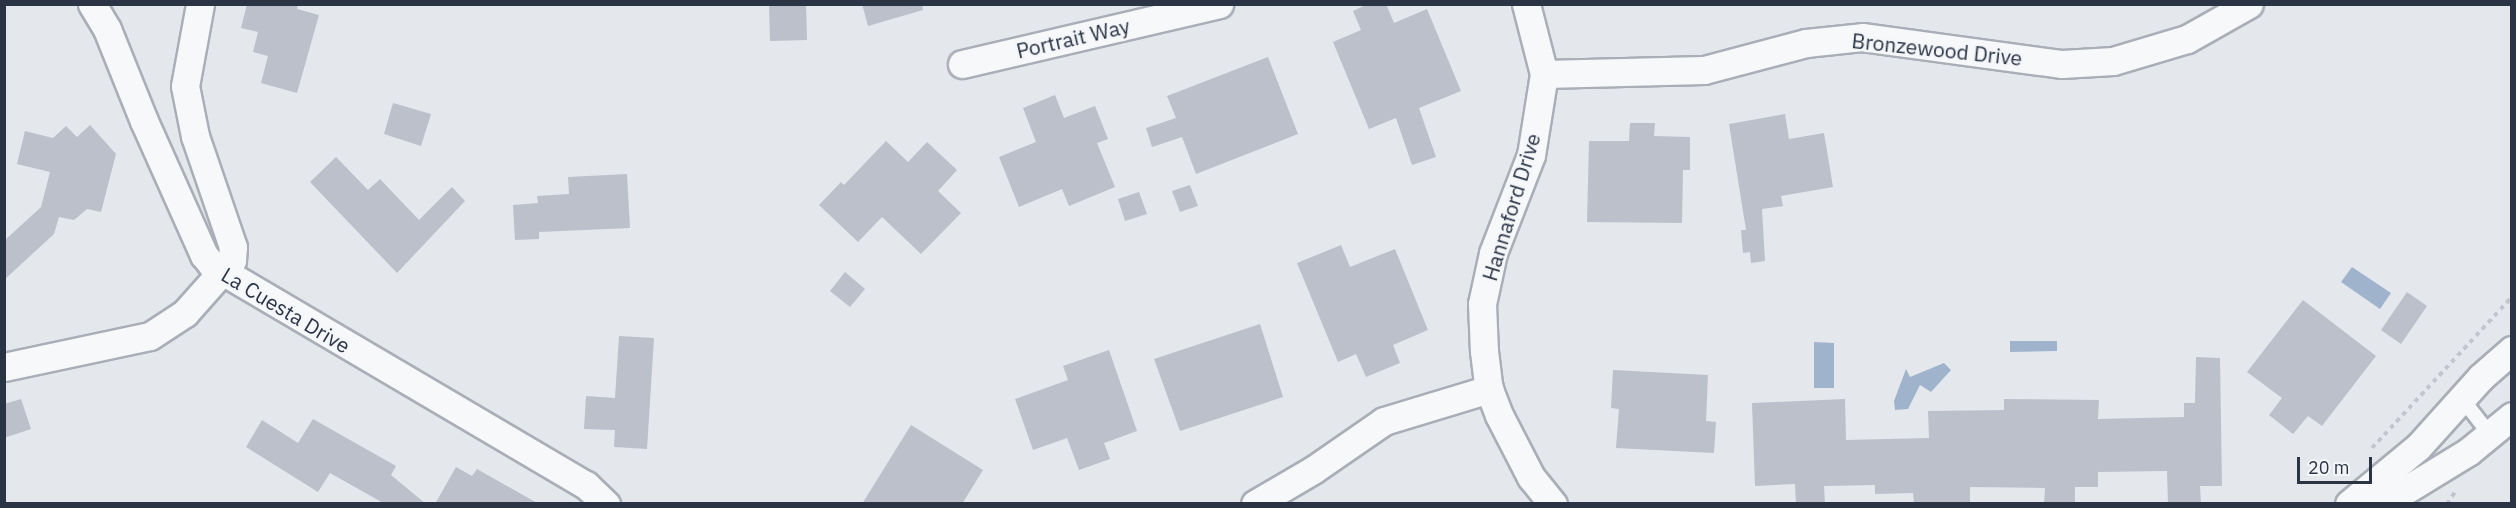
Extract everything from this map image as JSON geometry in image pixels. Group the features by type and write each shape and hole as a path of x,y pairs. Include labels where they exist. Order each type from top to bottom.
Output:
{"street":[{"name":"La Cuesta Drive","path":"92,4 107,29 204,255 222,274 586,486 606,504"},
{"path":"4,367 150,336 185,313 222,274 232,260 233,247 195,136 185,86 200,4"},
{"name":"Portrait Way","path":"962,64 1219,4"},
{"name":"Hannaford Drive","path":"1526,4 1544,74 1531,155 1493,253 1482,304 1489,389 1514,449 1553,504"},
{"name":"Bronzewood Drive","path":"1544,74 1704,70 1806,43 1863,36 2062,64 2113,61 2187,39 2249,4"},
{"path":"2349,504 2418,447 2511,350"},
{"path":"1255,504 1313,470 1384,421 1489,389"},
{"path":"2383,504 2468,452 2488,432 2511,416"}],"lane":[{"path":"2463,400 2488,432"}],"path":[{"path":"2369,452 2418,395 2511,297"}],"water":[{"path":"2352,267 2391,293 2380,309 2341,282"},
{"path":"2010,341 2057,341 2057,351 2010,352"},
{"path":"1814,342 1834,343 1834,388 1814,388"},
{"path":"1944,363 1951,370 1931,392 1920,385 1908,409 1895,410 1894,401 1906,369 1910,377"}],"building":[{"path":"247,4 298,4 297,9 319,15 297,93 261,83 268,56 253,52 258,32 241,28"},
{"path":"769,4 806,4 807,40 770,41"},
{"path":"862,4 922,4 923,10 868,26"},
{"path":"1368,4 1386,4 1394,23 1427,9 1461,91 1419,108 1436,157 1412,165 1396,118 1369,129 1333,42 1361,30 1353,11"},
{"path":"1268,57 1298,134 1196,174 1182,137 1152,147 1146,128 1176,118 1167,96"},
{"path":"1055,95 1064,118 1095,106 1108,139 1097,143 1115,187 1069,206 1062,189 1019,207 999,157 1036,142 1023,108"},
{"path":"393,103 431,114 421,146 384,134"},
{"path":"1785,114 1789,139 1824,133 1833,187 1781,196 1783,206 1762,209 1765,261 1751,263 1750,252 1743,253 1741,230 1746,230 1729,124"},
{"path":"1630,123 1655,123 1654,136 1690,137 1690,170 1683,170 1682,223 1587,222 1589,141 1629,141"},
{"path":"90,125 116,154 101,212 87,209 74,220 59,217 54,234 4,280 4,241 41,207 50,172 17,164 25,131 53,138 66,126 77,137"},
{"path":"886,141 908,162 927,142 957,170 938,191 961,213 921,254 882,217 858,242 819,205 841,182 844,185"},
{"path":"336,157 368,190 380,179 419,220 452,187 465,201 397,273 310,182"},
{"path":"627,174 630,228 539,232 539,239 515,240 513,205 538,203 537,196 569,194 568,177"},
{"path":"1190,185 1198,206 1180,212 1172,191"},
{"path":"1139,192 1147,214 1125,221 1118,199"},
{"path":"1341,245 1350,267 1395,249 1428,330 1393,345 1400,363 1366,377 1356,354 1338,362 1297,263"},
{"path":"845,272 865,289 850,307 830,291"},
{"path":"2407,292 2427,306 2401,344 2381,330"},
{"path":"2303,300 2376,356 2322,426 2308,416 2293,434 2269,415 2282,398 2247,372"},
{"path":"1260,324 1283,397 1180,431 1154,359"},
{"path":"619,336 654,338 647,449 614,447 615,430 584,429 586,396 615,398"},
{"path":"1109,350 1137,431 1104,443 1110,459 1079,470 1067,438 1033,450 1015,399 1068,380 1063,366"},
{"path":"2196,357 2220,358 2222,486 2200,486 2201,504 2168,504 2167,471 2098,472 2098,487 2075,487 2075,504 2044,504 2045,488 1970,487 1970,504 1914,504 1913,493 1875,494 1875,485 1824,486 1825,504 1796,504 1795,484 1755,486 1752,403 1845,399 1846,440 1929,438 1928,411 2004,410 2004,399 2099,400 2098,419 2184,417 2184,403 2195,403"},
{"path":"1613,370 1708,375 1706,421 1716,422 1714,453 1616,448 1619,409 1611,408"},
{"path":"21,399 31,429 4,438 4,404"},
{"path":"313,419 396,466 391,475 426,504 385,504 330,473 318,492 246,447 262,420 298,443"},
{"path":"911,425 983,470 962,504 862,504"},
{"path":"456,467 472,476 477,469 539,504 435,504"}]}
